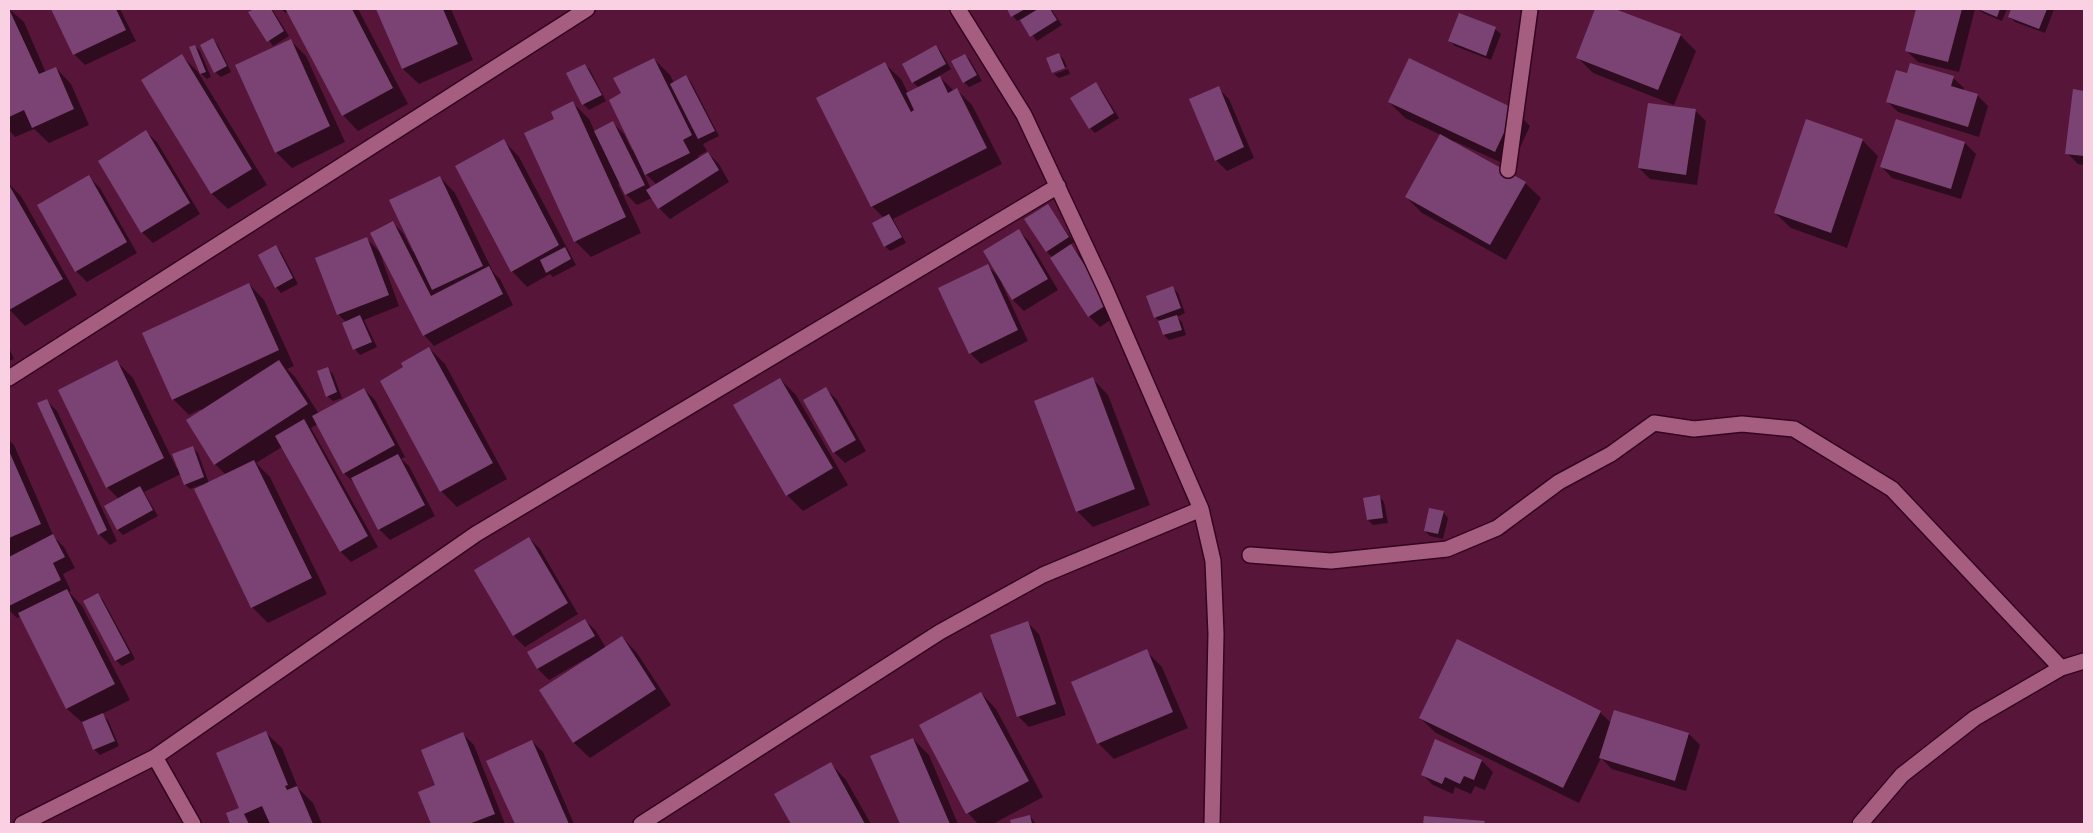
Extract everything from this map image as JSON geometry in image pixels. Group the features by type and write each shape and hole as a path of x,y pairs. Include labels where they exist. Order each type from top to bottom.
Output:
{"street":[{"path":"9,378 587,9"},
{"path":"958,9 1024,115 1105,288 1201,509 1213,561 1216,634 1212,824"},
{"path":"1508,170 1530,9"},
{"path":"22,824 155,757 476,534 1058,186"},
{"path":"1250,555 1331,561 1448,549 1497,528 1559,482 1611,454 1654,423 1694,429 1742,424 1794,429 1892,489 2061,668"},
{"path":"641,824 940,632 1043,575 1201,509"},
{"path":"1860,824 1902,775 1975,718 2061,668 2084,661"},
{"path":"155,757 193,824"}],"building":[{"path":"9,9 39,74 56,67 74,109 32,128 24,110 9,117"},
{"path":"51,9 116,9 126,30 73,55"},
{"path":"254,9 271,9 284,31 267,42 248,12"},
{"path":"352,9 393,88 342,116 286,10"},
{"path":"376,9 443,9 458,44 402,69"},
{"path":"1007,9 1025,9 1011,17"},
{"path":"1038,9 1050,9 1057,20 1030,37 1020,20"},
{"path":"1595,9 1615,9 1681,34 1658,90 1576,58"},
{"path":"1916,9 1962,9 1948,62 1905,51"},
{"path":"1978,9 2000,9 1997,17"},
{"path":"2011,9 2047,9 2039,29 2008,17"},
{"path":"1459,13 1496,27 1486,56 1448,41"},
{"path":"213,38 227,66 214,73 200,45"},
{"path":"291,39 330,126 275,153 235,65"},
{"path":"195,45 206,72 200,74 189,47"},
{"path":"936,45 946,64 912,83 902,64"},
{"path":"1059,53 1065,68 1052,73 1046,58"},
{"path":"182,54 252,169 211,194 141,80"},
{"path":"965,54 977,75 963,83 951,61"},
{"path":"654,58 692,135 683,140 690,153 645,175 609,100 621,93 613,78"},
{"path":"1409,58 1515,109 1495,152 1388,102"},
{"path":"885,62 911,112 914,110 906,93 940,76 948,93 957,88 987,148 871,207 816,98"},
{"path":"1910,63 1954,76 1951,86 1978,94 1968,127 1886,102 1896,70 1907,73"},
{"path":"585,64 602,95 582,105 566,73"},
{"path":"686,75 715,131 698,139 670,84"},
{"path":"1096,82 1114,113 1089,129 1070,98"},
{"path":"1219,86 1244,147 1215,161 1189,99"},
{"path":"2073,89 2084,91 2084,156 2065,154"},
{"path":"573,101 626,217 574,242 524,133 554,119 551,112"},
{"path":"1648,103 1696,109 1686,175 1638,168"},
{"path":"1806,119 1863,139 1831,233 1774,213"},
{"path":"1896,119 1965,142 1951,189 1880,167"},
{"path":"613,121 645,185 625,195 594,131"},
{"path":"146,130 190,203 141,233 98,161"},
{"path":"1440,134 1526,182 1490,245 1405,197"},
{"path":"504,139 559,245 511,272 455,166"},
{"path":"708,152 719,170 658,209 646,190"},
{"path":"89,175 127,242 75,272 37,205"},
{"path":"440,176 483,266 432,290 389,200"},
{"path":"9,185 63,279 9,310"},
{"path":"1048,204 1069,237 1046,252 1024,219"},
{"path":"889,214 902,237 884,247 872,223"},
{"path":"393,221 431,296 489,266 503,294 423,336 370,233"},
{"path":"1019,229 1048,279 1012,300 983,251"},
{"path":"367,237 389,295 337,315 315,258"},
{"path":"1071,244 1109,303 1088,317 1050,258"},
{"path":"276,245 293,278 275,288 258,255"},
{"path":"565,247 571,259 546,273 540,260"},
{"path":"988,264 1018,330 969,354 938,288"},
{"path":"249,283 279,350 172,400 142,333"},
{"path":"1173,286 1181,308 1154,318 1146,296"},
{"path":"360,315 372,342 353,350 342,323"},
{"path":"1177,315 1182,330 1163,335 1158,321"},
{"path":"429,347 493,463 440,492 380,381 403,367 401,363"},
{"path":"117,360 164,458 106,488 58,390"},
{"path":"279,360 308,404 214,465 186,420"},
{"path":"328,367 337,392 326,397 317,371"},
{"path":"1093,377 1135,489 1076,512 1034,401"},
{"path":"780,378 833,468 786,496 733,405"},
{"path":"826,387 856,440 833,453 803,400"},
{"path":"364,388 395,445 343,474 312,416"},
{"path":"47,399 107,530 98,535 37,403"},
{"path":"304,419 368,536 340,552 275,436"},
{"path":"193,446 204,477 184,485 172,454"},
{"path":"9,451 41,524 9,538"},
{"path":"398,454 425,505 378,530 351,478"},
{"path":"254,460 312,578 251,608 194,489"},
{"path":"140,486 153,510 117,530 104,506"},
{"path":"1380,495 1383,518 1367,520 1363,498"},
{"path":"1429,508 1444,511 1438,534 1424,531"},
{"path":"53,534 65,557 53,563 61,580 9,606 9,557"},
{"path":"529,537 568,603 513,636 474,570"},
{"path":"67,589 115,684 66,709 18,613"},
{"path":"98,593 130,653 115,661 83,601"},
{"path":"585,619 595,636 537,669 527,652"},
{"path":"1028,621 1056,704 1017,717 990,635"},
{"path":"622,636 656,689 573,743 539,690"},
{"path":"1457,639 1601,711 1563,788 1419,718"},
{"path":"1147,649 1173,712 1097,744 1071,682"},
{"path":"981,692 1029,781 966,814 919,725"},
{"path":"1614,710 1689,733 1675,781 1599,758"},
{"path":"103,713 115,741 93,750 82,722"},
{"path":"266,731 288,785 285,786 287,790 297,786 313,824 270,824 262,806 244,814 249,824 230,824 226,813 239,808 216,753"},
{"path":"463,732 495,814 469,824 431,824 418,792 435,785 421,750"},
{"path":"913,738 950,824 900,824 870,756"},
{"path":"1435,739 1482,760 1474,780 1464,776 1460,784 1445,777 1442,784 1421,775"},
{"path":"532,740 569,824 515,824 486,761"},
{"path":"831,762 865,824 791,824 774,794"},
{"path":"1030,815 1032,824 1011,824 1010,820"},
{"path":"1424,816 1485,821 1484,824 1423,824"}]}
